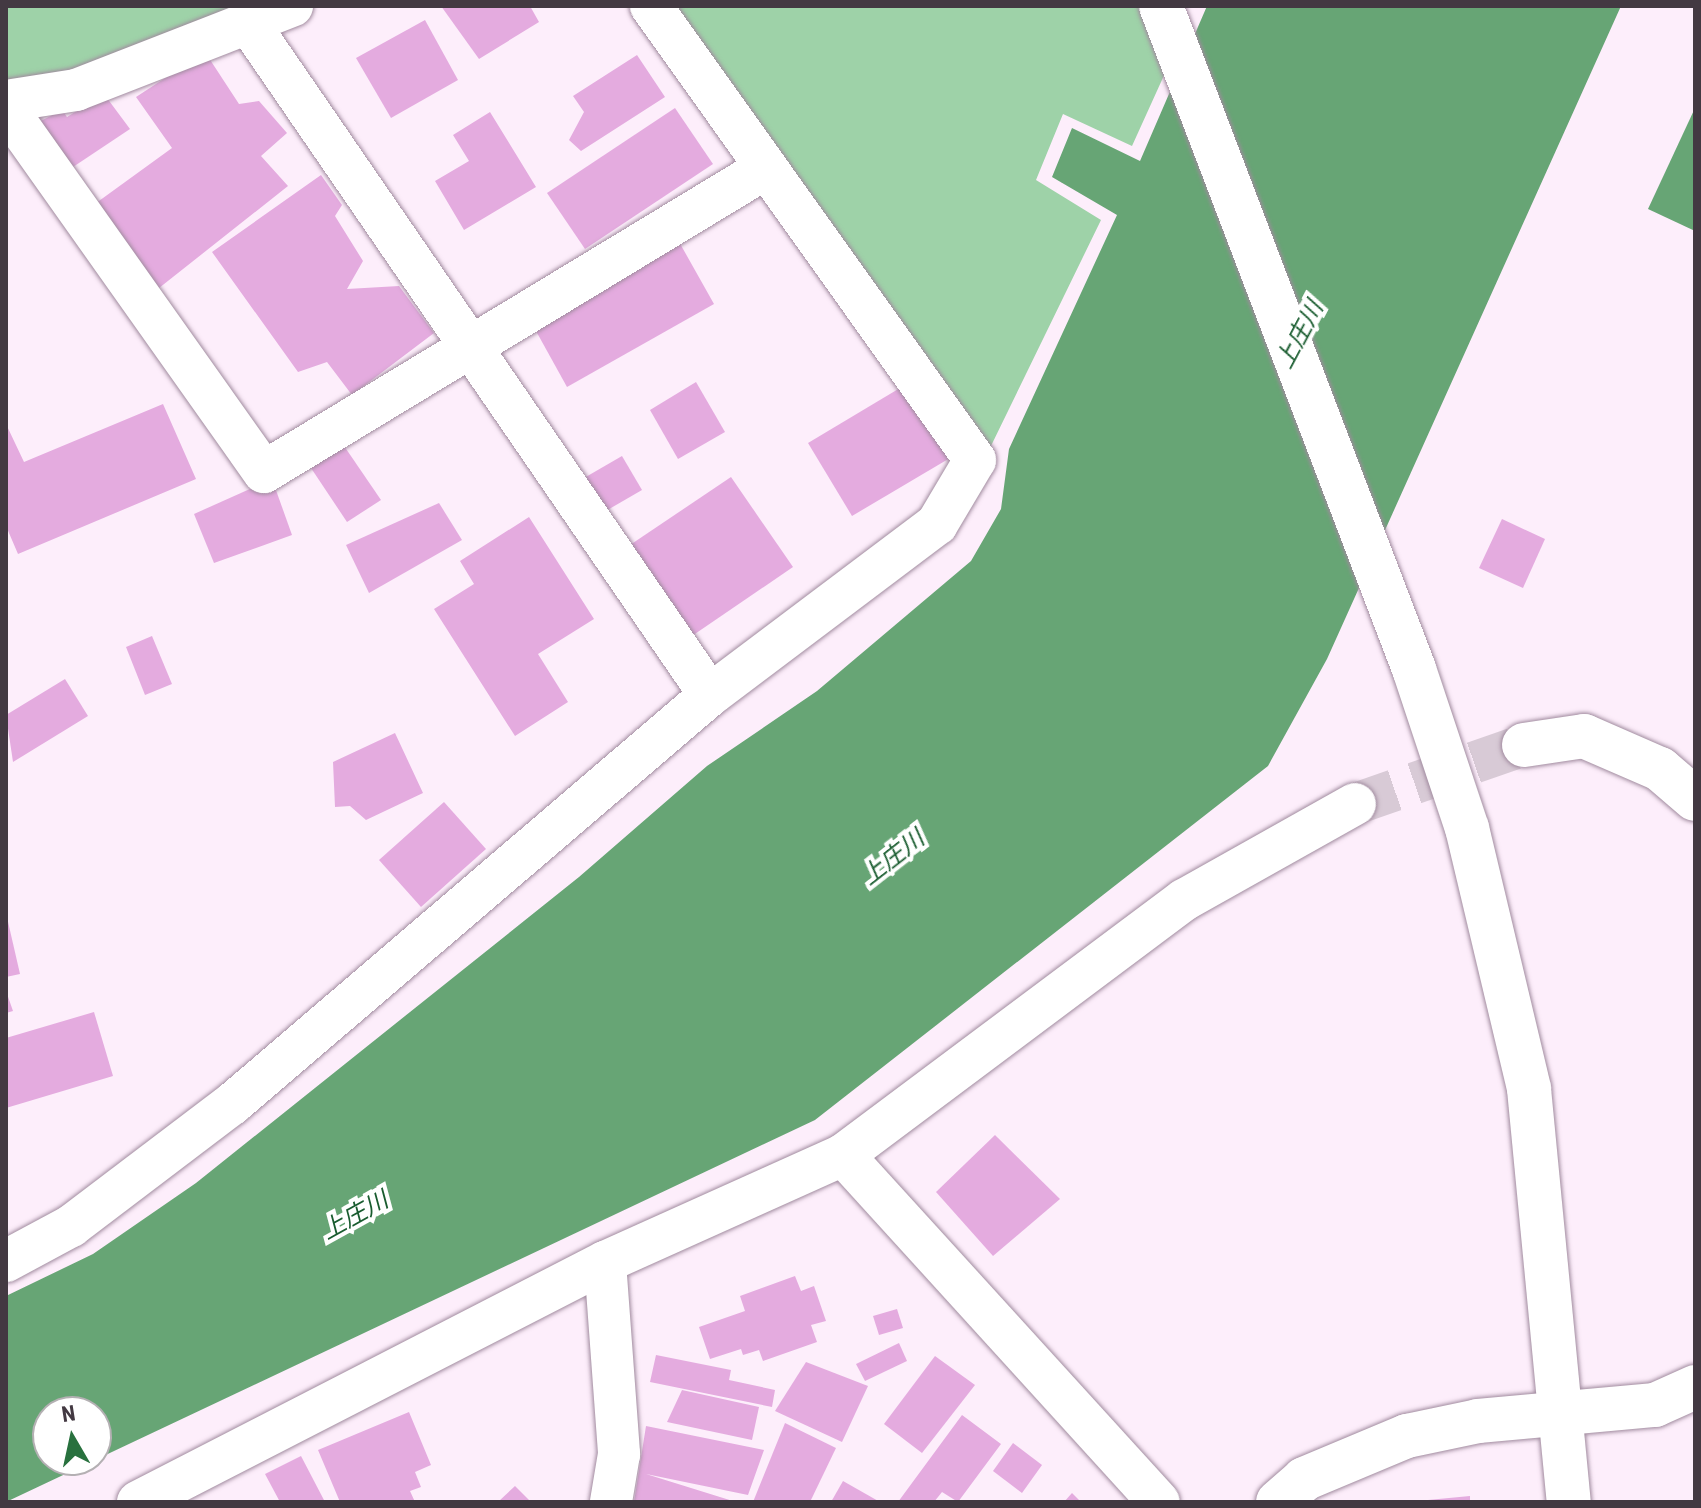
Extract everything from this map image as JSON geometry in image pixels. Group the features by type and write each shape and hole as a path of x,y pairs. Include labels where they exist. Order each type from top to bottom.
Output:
{"street":[{"path":"6,101 76,90 251,27 292,6"},
{"path":"6,1261 71,1226 232,1104 710,695 937,524 975,460 651,6"},
{"path":"1161,6 1414,669 1467,828 1529,1089 1569,1502"},
{"path":"251,27 710,695"},
{"path":"6,108 264,472 473,349 766,168"},
{"path":"1524,745 1584,736 1660,769 1695,799"},
{"path":"138,1502 605,1262 843,1155 1184,900 1355,804"},
{"path":"843,1155 1159,1502"},
{"path":"605,1262 619,1454 611,1502"},
{"path":"1278,1502 1304,1479 1407,1436 1655,1405 1695,1387"}],"shaded area":[{"path":"6,6 261,6 67,76 6,86"},
{"path":"672,6 1143,6 1166,71 1132,146 1063,114 1036,180 1101,220 989,450"}],"water":[{"name":"上庄川","path":"1207,6 1621,6 1327,659 1268,766 815,1120 112,1452 112,1396 32,1396 32,1476 61,1476 6,1502 6,1296 93,1254 196,1183 579,877 707,766 817,691 971,561 1001,509 1009,449 1117,215 1052,177 1072,128 1140,161"},
{"path":"1695,108 1695,231 1648,209"}],"building":[{"path":"441,6 530,6 539,22 479,59"},
{"path":"425,20 458,80 391,118 356,58"},
{"path":"205,52 239,104 259,101 287,133 261,156 288,186 154,292 92,206 172,148 136,97"},
{"path":"637,55 665,97 581,151 569,140 584,112 573,96"},
{"path":"104,94 130,129 67,171 35,124 62,110 67,117"},
{"path":"675,108 713,164 585,249 547,193"},
{"path":"490,112 536,187 464,230 435,181 469,161 453,135"},
{"path":"321,175 342,205 335,216 363,261 347,289 399,286 434,333 352,395 327,362 298,372 212,252"},
{"path":"678,240 714,304 567,387 531,322"},
{"path":"696,382 725,432 678,459 650,410"},
{"path":"900,388 950,458 852,516 808,443"},
{"path":"163,404 196,479 18,554 6,526 6,424 24,462"},
{"path":"340,440 381,500 347,522 307,462"},
{"path":"622,456 642,490 604,512 584,478"},
{"path":"731,477 793,567 689,638 627,547"},
{"path":"272,479 292,535 214,563 194,514"},
{"path":"439,503 462,540 369,593 346,545"},
{"path":"529,517 594,619 538,654 568,702 515,736 434,609 474,584 460,561"},
{"path":"1502,519 1545,539 1523,588 1479,568"},
{"path":"152,636 172,684 145,695 126,647"},
{"path":"65,679 88,716 13,762 6,715"},
{"path":"395,733 423,793 366,820 350,806 335,807 333,762"},
{"path":"444,802 486,849 421,907 379,860"},
{"path":"6,913 20,974 6,977"},
{"path":"6,991 13,1011 6,1013"},
{"path":"94,1012 113,1076 6,1108 6,1038"},
{"path":"995,1135 1060,1199 993,1256 936,1192"},
{"path":"795,1276 801,1291 814,1286 826,1321 811,1325 817,1342 763,1361 759,1350 743,1355 741,1349 710,1359 699,1327 745,1311 740,1296"},
{"path":"897,1309 903,1328 879,1335 873,1316"},
{"path":"899,1343 907,1361 865,1381 856,1364"},
{"path":"656,1355 731,1370 729,1380 775,1390 772,1407 650,1382"},
{"path":"935,1356 975,1385 922,1453 884,1424"},
{"path":"806,1362 868,1386 842,1442 775,1411"},
{"path":"682,1390 759,1407 752,1440 667,1422"},
{"path":"409,1412 431,1465 415,1472 421,1487 410,1491 415,1502 340,1502 318,1450"},
{"path":"962,1415 1001,1444 958,1502 942,1492 934,1502 898,1502"},
{"path":"785,1423 836,1448 810,1502 753,1502"},
{"path":"646,1426 764,1450 748,1495 646,1474 736,1502 634,1502"},
{"path":"1013,1443 1042,1465 1022,1493 993,1471"},
{"path":"301,1456 325,1502 280,1502 265,1474"},
{"path":"843,1481 880,1502 831,1502"},
{"path":"515,1486 531,1502 498,1502"},
{"path":"1072,1493 1081,1502 1064,1502"},
{"path":"1470,1496 1470,1502 1428,1502 1428,1500"}],"tunnel":[{"path":"1355,804 1524,745"}]}
